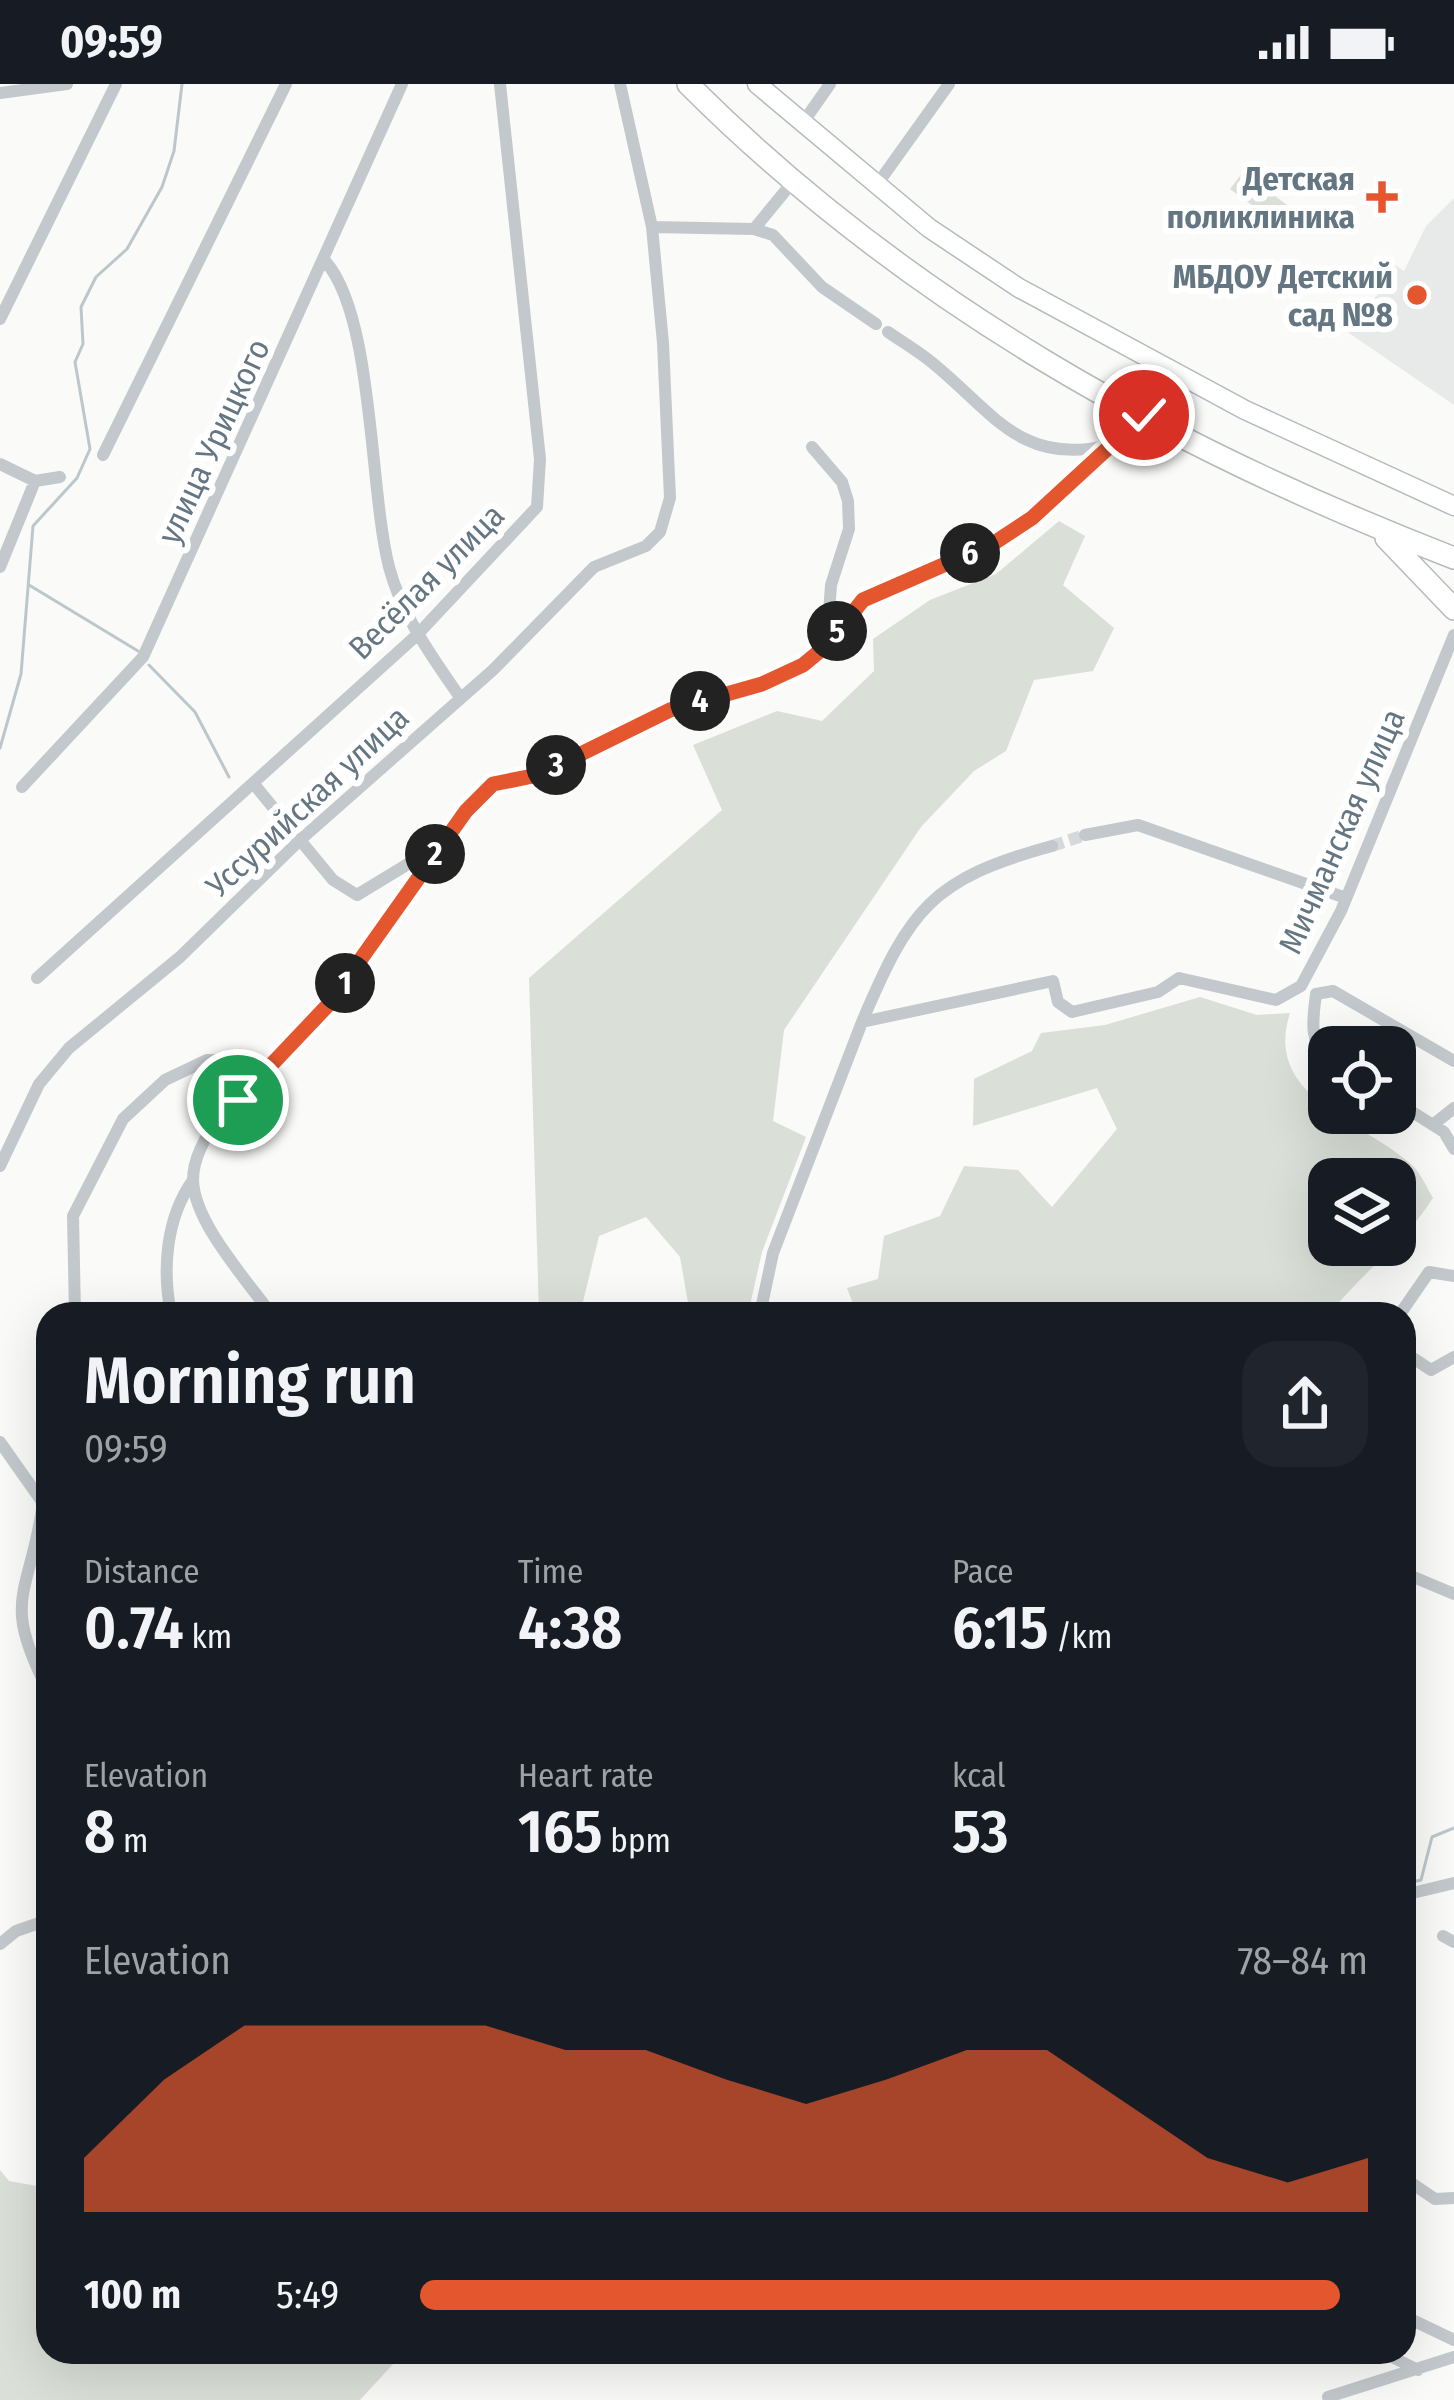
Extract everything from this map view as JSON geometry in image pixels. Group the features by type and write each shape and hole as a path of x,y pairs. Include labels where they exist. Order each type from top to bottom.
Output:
{"main road":[{"path":"688,84 791,184 915,281 1064,373 1144,415 1350,514 1454,558"},
{"path":"1350,514 1412,561 1454,609"}],"street":[{"path":"0,93 67,84"},
{"path":"0,320 116,84"},
{"path":"103,455 286,84"},
{"name":"улица Урицкого","path":"22,787 142,657 326,262 402,84"},
{"name":"Весёлая улица","path":"38,978 417,634 537,506 542,483 500,84"},
{"path":"620,84 652,226 754,229 773,235 822,287 875,324"},
{"path":"757,84 876,186 987,269 1092,330 1286,430 1454,506"},
{"path":"802,124 830,84"},
{"path":"876,186 949,84"},
{"path":"754,229 791,184"},
{"name":"Уссурийская улица","path":"0,1166 38,1084 69,1048 180,957 299,841 494,670 594,567 646,546 667,519 670,499 652,226"},
{"path":"326,262 351,306 381,534 402,605 459,696"},
{"path":"888,332 935,364 1015,436 1080,452 1108,445"},
{"path":"168,1302 164,1282 175,1215 213,1127 269,1062 329,1004 433,857 493,784 538,775 670,710 790,673 826,646 863,600 994,543 1032,518 1144,415"},
{"path":"812,448 842,482 848,501 849,529 829,597 826,646"},
{"path":"0,464 35,481 60,478"},
{"path":"0,567 35,481"},
{"name":"Мичманская улица","path":"862,1022 1053,981 1058,1002 1072,1012 1158,992 1179,978 1276,1000 1301,986 1346,898 1454,635"},
{"path":"253,783 333,880 357,895 408,864 433,857"},
{"path":"1085,835 1138,825 1346,898"},
{"path":"763,1302 773,1253 862,1022 910,924 942,889 982,865 1052,846"},
{"path":"1313,1026 1316,994 1333,991 1394,1026"},
{"path":"1416,1039 1454,1061"},
{"path":"75,1302 73,1216 123,1119 165,1080 207,1060 269,1062"},
{"path":"1434,1124 1454,1108"},
{"path":"1416,1113 1434,1124 1454,1149"},
{"path":"193,1180 212,1233 262,1302"},
{"path":"1408,1302 1429,1272 1454,1276"},
{"path":"1416,1360 1431,1370 1454,1357"},
{"path":"0,1442 36,1493"},
{"path":"7,1596 36,1521"},
{"path":"1416,1578 1454,1594"},
{"path":"14,1656 36,1678"},
{"path":"1416,1892 1454,1883"},
{"path":"0,1944 16,1930 36,1924"},
{"path":"1416,2186 1435,2199 1454,2198"},
{"path":"1416,2322 1454,2340"},
{"path":"1328,2397 1454,2357"},
{"path":"1405,2364 1419,2371"}],"shaded area":[{"path":"1243,172 1303,217 1291,234 1230,189"},
{"name":"МБДОУ Детский сад №8","path":"1454,198 1454,405 1346,331 1388,283 1373,271 1383,257 1404,271 1426,226"},
{"path":"1059,521 1085,536 1063,585 1114,628 1093,671 1034,680 1006,751 974,771 921,827 784,1030 773,1121 806,1137 762,1252 751,1302 688,1302 680,1257 646,1217 599,1236 583,1302 539,1302 529,978 722,810 693,745 777,711 822,721 874,671 873,639 930,600 996,574"},
{"path":"1200,997 1257,1015 1290,1013 1285,1042 1291,1067 1308,1091 1308,1134 1368,1134 1403,1158 1308,1158 1308,1266 1374,1266 1340,1302 852,1302 847,1288 878,1279 884,1236 940,1216 964,1166 1018,1170 1052,1207 1117,1129 1097,1088 973,1126 974,1079 1032,1051 1041,1033 1105,1025"},
{"path":"1416,1170 1433,1198 1416,1221"},
{"path":"0,2170 9,2181 36,2186 36,2364 393,2364 360,2400 0,2400"}],"waterway":[{"path":"0,748 21,674 33,526 77,478 90,449 75,362 83,344 81,307 96,277 127,249 162,187 174,151 182,84"},
{"path":"29,585 138,651"},
{"path":"149,665 195,712 229,777"},
{"path":"1416,1881 1421,1880 1432,1837 1454,1828"}],"tunnel":[{"path":"1052,846 1085,835"}],"place":[{"name":"Детская поликлиника","path":"1382,197"},
{"name":"МБДОУ Детский сад №8","path":"1417,295"}],"route":[{"path":"238,1100 269,1062 329,1004 482,792 512,777 538,775 670,710 790,673 826,646 863,600 994,543 1032,518 1144,415"}]}
